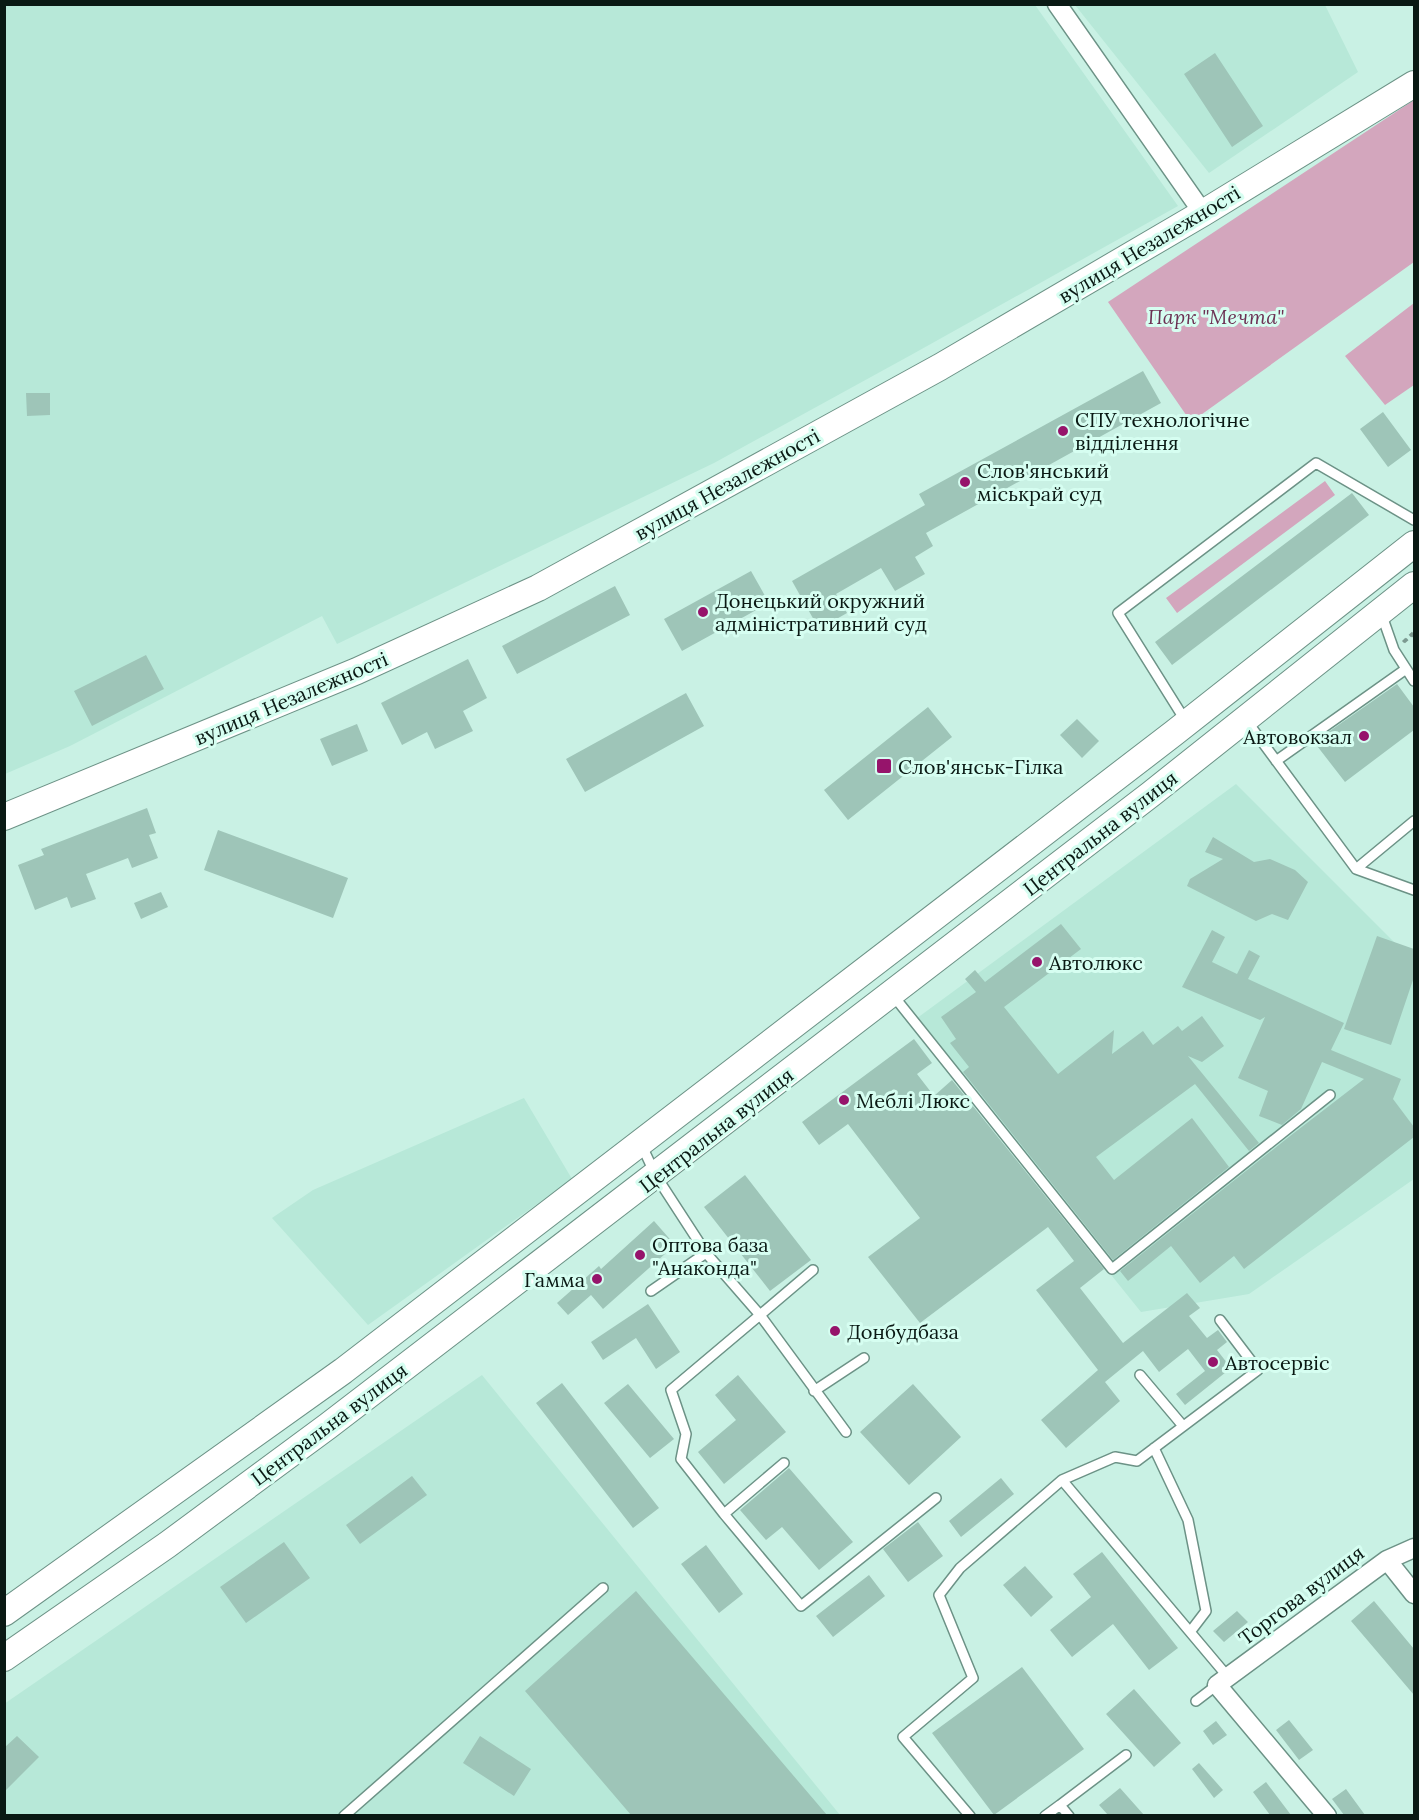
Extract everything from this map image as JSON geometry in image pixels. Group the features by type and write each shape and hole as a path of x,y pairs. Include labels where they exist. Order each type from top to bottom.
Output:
{"street":[{"path":"1057,4 1203,213"},
{"name":"вулиця Незалежності","path":"4,817 357,671 538,588 940,367 1203,213 1414,84"},
{"name":"Центральна вулиця","path":"4,1613 343,1371 1187,723 1414,544"},
{"name":"Центральна вулиця","path":"4,1658 167,1545 328,1426 892,994 1246,719 1414,585"},
{"name":"Торгова вулиця","path":"1223,1681 1387,1560 1414,1548"},
{"path":"1387,1560 1414,1594"},
{"path":"1223,1681 1327,1815"}],"lane":[{"path":"1187,723 1118,613 1316,463 1414,520"},
{"path":"1380,611 1394,650 1414,681"},
{"path":"1276,761 1406,669"},
{"path":"1246,719 1356,869 1414,890"},
{"path":"1356,869 1414,821"},
{"path":"892,994 1112,1269 1330,1095"},
{"path":"640,1142 656,1176 706,1253 760,1315 846,1432"},
{"path":"651,1291 706,1253"},
{"path":"813,1270 672,1390 686,1434 681,1459 723,1514 801,1606 936,1498"},
{"path":"970,1815 903,1737 973,1678 939,1595 960,1568 1062,1480 1115,1457 1137,1461 1258,1370 1220,1320"},
{"path":"814,1391 864,1358"},
{"path":"1140,1375 1184,1426"},
{"path":"1154,1448 1188,1520 1206,1611 1190,1632"},
{"path":"723,1514 784,1463"},
{"path":"1062,1480 1190,1632 1223,1681 1196,1701"},
{"path":"344,1815 603,1588"},
{"path":"1045,1815 1126,1755"},
{"path":"1060,1805 1069,1815"}],"shaded area":[{"path":"5,5 1035,5 1178,206 714,463 337,644 322,616 70,746 5,774"},
{"path":"1075,5 1325,5 1358,72 1209,173"},
{"path":"1236,784 1414,962 1414,1179 1249,1294 1141,1312 909,1024"},
{"path":"524,1098 572,1179 368,1325 272,1218 313,1190"},
{"path":"482,1375 840,1815 5,1815 4,1704"}],"green space":[{"name":"Парк \"Мечта\"","path":"1414,100 1414,262 1191,422 1108,302"},
{"path":"1414,303 1414,385 1385,405 1345,356"},
{"path":"1325,481 1335,495 1177,613 1166,598"}],"building":[{"path":"1215,53 1263,126 1232,147 1184,74"},
{"path":"1143,371 1161,403 926,533 933,546 915,557 925,574 895,591 881,568 836,594 847,613 819,629 792,581 925,505 919,494"},
{"path":"26,393 50,393 50,415 27,416"},
{"path":"1383,412 1411,450 1388,467 1360,429"},
{"path":"1352,493 1369,515 1172,665 1155,642"},
{"path":"751,571 769,603 682,651 664,619"},
{"path":"615,586 630,615 517,674 502,646"},
{"path":"146,655 164,689 92,726 74,691"},
{"path":"468,659 487,698 463,711 473,731 435,749 427,732 402,745 381,703"},
{"name":"Автовокзал","path":"1397,684 1414,707 1414,730 1345,782 1314,742"},
{"path":"686,693 704,726 585,792 566,759"},
{"path":"928,707 952,737 848,820 824,790"},
{"path":"1077,719 1099,741 1082,758 1060,735"},
{"path":"357,724 368,751 332,766 320,739"},
{"path":"147,808 156,833 149,835 158,858 132,868 128,858 86,874 96,899 71,908 67,897 35,910 18,865 44,855 41,849"},
{"path":"218,830 348,878 333,918 204,870"},
{"path":"1213,837 1254,862 1270,859 1295,870 1308,882 1288,920 1272,914 1256,921 1187,886 1190,879 1223,859 1205,852"},
{"path":"161,892 168,907 141,919 134,903"},
{"path":"1061,924 1081,949 1004,1007 1058,1074 1114,1030 1112,1054 1143,1031 1153,1045 1178,1026 1182,1031 1202,1016 1224,1046 1202,1062 1188,1056 1259,1143 1249,1151 1195,1084 1096,1157 1114,1180 1192,1118 1229,1167 1113,1260 963,1072 969,1067 950,1043 956,1039 941,1017 976,992 965,979 975,970 985,982"},
{"path":"1212,930 1225,937 1212,962 1237,974 1249,950 1260,956 1248,979 1344,1023 1331,1050 1401,1079 1393,1099 1414,1127 1414,1137 1244,1269 1234,1256 1200,1283 1171,1246 1128,1281 1120,1271 1364,1079 1322,1062 1301,1109 1282,1125 1259,1116 1268,1091 1238,1078 1265,1017 1260,1020 1182,987"},
{"path":"1377,936 1414,949 1414,977 1391,1045 1344,1029"},
{"path":"914,1039 932,1063 917,1074 934,1096 952,1080 1104,1269 1080,1288 1123,1343 1187,1293 1200,1308 1189,1316 1207,1338 1218,1330 1227,1342 1217,1350 1231,1368 1185,1405 1176,1394 1205,1371 1188,1349 1159,1372 1143,1351 1105,1382 1120,1401 1066,1448 1041,1420 1098,1370 1036,1290 1074,1261 1048,1227 920,1323 868,1257 920,1218 848,1124 819,1145 802,1122"},
{"path":"745,1175 811,1260 770,1291 704,1207"},
{"path":"654,1221 675,1245 603,1309 591,1295 568,1315 557,1303 599,1266 601,1269"},
{"path":"648,1304 680,1352 656,1369 636,1338 603,1360 591,1342"},
{"path":"738,1375 786,1432 724,1484 698,1452 736,1420 715,1395"},
{"path":"562,1383 659,1508 633,1528 536,1403"},
{"path":"628,1384 674,1439 650,1458 604,1403"},
{"path":"913,1384 961,1437 909,1485 860,1432"},
{"path":"789,1468 853,1542 819,1570 782,1527 766,1540 740,1510"},
{"path":"412,1476 427,1495 360,1544 346,1525"},
{"path":"1001,1478 1014,1494 961,1537 949,1521"},
{"path":"918,1522 943,1556 908,1582 883,1549"},
{"path":"284,1542 310,1578 246,1623 220,1587"},
{"path":"706,1545 743,1594 719,1613 681,1564"},
{"path":"1102,1552 1178,1648 1149,1670 1113,1624 1072,1657 1050,1630 1091,1597 1073,1574"},
{"path":"1025,1566 1053,1597 1031,1617 1003,1585"},
{"path":"869,1575 885,1596 833,1637 816,1616"},
{"path":"636,1591 827,1815 631,1815 525,1691"},
{"path":"1374,1601 1414,1649 1414,1695 1351,1621"},
{"path":"1237,1611 1248,1622 1224,1642 1213,1631"},
{"path":"1022,1667 1084,1749 994,1815 932,1733"},
{"path":"1134,1689 1181,1743 1154,1767 1106,1714"},
{"path":"1289,1720 1313,1750 1299,1760 1276,1730"},
{"path":"1216,1721 1227,1735 1213,1745 1203,1731"},
{"path":"17,1736 39,1757 4,1792 4,1748"},
{"path":"480,1736 531,1769 514,1796 463,1763"},
{"path":"1199,1763 1223,1790 1214,1798 1192,1769"},
{"path":"1266,1782 1291,1815 1270,1815 1253,1792"},
{"path":"1120,1788 1144,1815 1108,1815 1099,1805"},
{"path":"1346,1789 1365,1815 1344,1815 1332,1799"}],"place":[{"name":"СПУ технологічне відділення","path":"1063,431"},
{"name":"Слов'янський міськрай суд","path":"965,482"},
{"name":"Донецький окружний адміністративний суд","path":"703,612"},
{"name":"Автовокзал","path":"1364,736"},
{"name":"Слов'янськ-Гілка","path":"884,766"},
{"name":"Автолюкс","path":"1037,962"},
{"name":"Меблі Люкс","path":"844,1100"},
{"name":"Оптова база \"Анаконда\"","path":"640,1255"},
{"name":"Гамма","path":"597,1279"},
{"name":"Донбудбаза","path":"835,1331"},
{"name":"Автосервіс","path":"1213,1362"}]}
